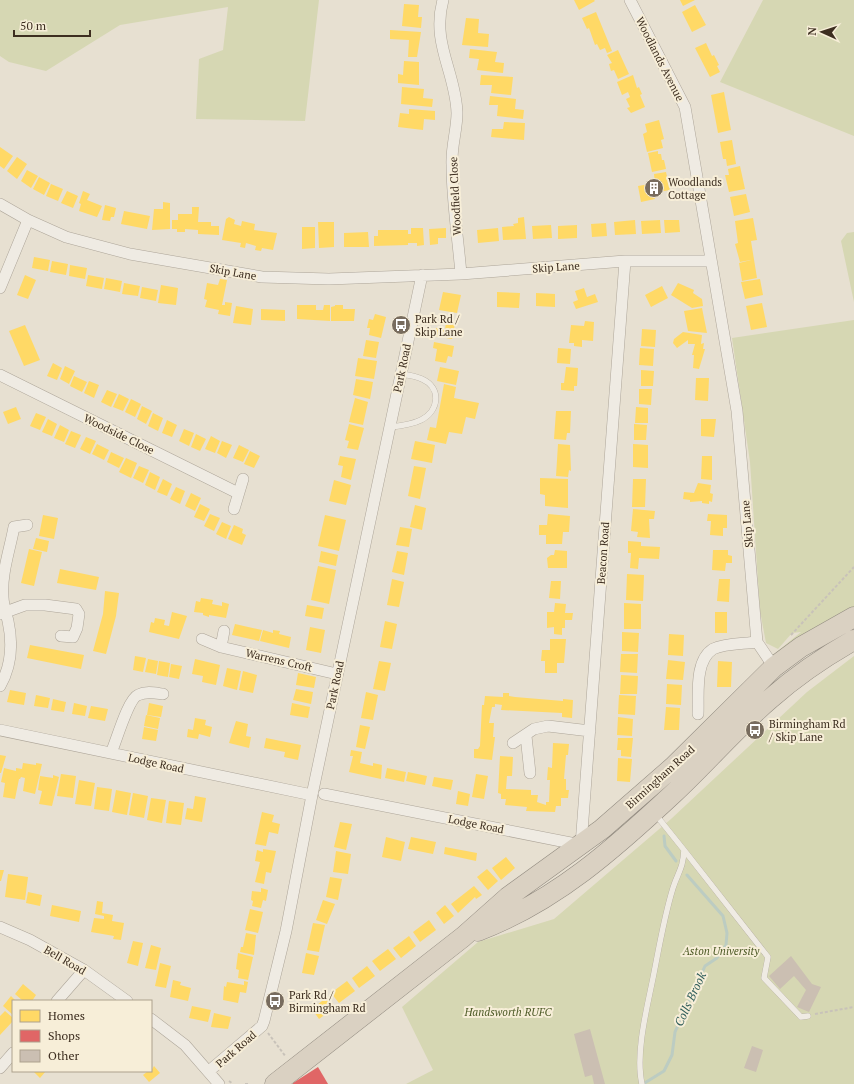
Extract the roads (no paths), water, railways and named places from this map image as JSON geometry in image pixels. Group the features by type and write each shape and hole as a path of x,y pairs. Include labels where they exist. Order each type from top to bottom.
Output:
{"highway":[{"name":"Birmingham Road","path":"275,1084 463,937 508,897 562,860 602,829 673,767 774,667 801,647 854,617"},
{"name":"Birmingham Road","path":"463,937 521,911 579,876 618,844 768,700 801,673 854,640"},
{"path":"602,829 618,844"},
{"path":"562,860 579,876"}],"street":[{"name":"Woodfield Close","path":"443,0 441,7 441,46 455,92 457,114 452,164 461,274"},
{"name":"Woodlands Avenue","path":"630,0 685,107 710,261"},
{"name":"Skip Lane","path":"0,204 28,220 66,237 130,254 262,277 329,279 461,274 625,261 710,261 737,412 757,642 774,667"},
{"path":"0,288 28,220"},
{"name":"Beacon Road","path":"581,845 625,261"},
{"name":"Park Road","path":"209,1072 262,1026 286,931 337,674 422,275"},
{"name":"Woodside Close","path":"0,375 238,493"},
{"path":"234,509 243,479"},
{"path":"0,686 7,674 12,653 10,631 3,613 4,576 14,527 27,525"},
{"path":"3,613 25,605 45,605 76,609 80,614 77,628 73,637 61,636"},
{"path":"221,647 224,631"},
{"name":"Warrens Croft","path":"202,639 221,647 337,674"},
{"path":"698,714 701,669 705,658 713,650 757,642"},
{"path":"111,753 130,705 136,695 144,693 163,694"},
{"path":"513,743 526,736 534,729 548,726 590,732"},
{"name":"Lodge Road","path":"0,730 312,795"},
{"path":"526,736 529,773"},
{"name":"Lodge Road","path":"324,794 581,845"},
{"name":"Bell Road","path":"0,926 30,940 84,970 126,1000"},
{"path":"58,1000 84,970"},
{"path":"152,1020 186,1045 219,1084"},
{"path":"0,1068 12,1054"}],"lane":[{"path":"390,427 420,421 428,415 435,404 436,394 432,385 422,378 401,374"},
{"path":"653,811 768,957 764,978 801,1017 808,1016"},
{"path":"642,1084 640,1073 645,1017 673,887 683,865 684,850"}],"waterway":[{"name":"Colls Brook","path":"664,836 665,846 676,861"},
{"name":"Colls Brook","path":"643,1084 664,1071 672,1055 675,1032 705,966 717,958 726,945 727,933 723,916 687,875"}],"place":[{"name":"Woodlands Cottage","path":"654,188"},
{"name":"Park Rd / Skip Lane","path":"401,325"},
{"name":"Birmingham Rd / Skip Lane","path":"755,730"},
{"name":"Park Rd / Birmingham Rd","path":"275,1001"}],"park label":[{"name":"Aston University","path":"721,951"},
{"name":"Handsworth RUFC","path":"508,1012"}]}
